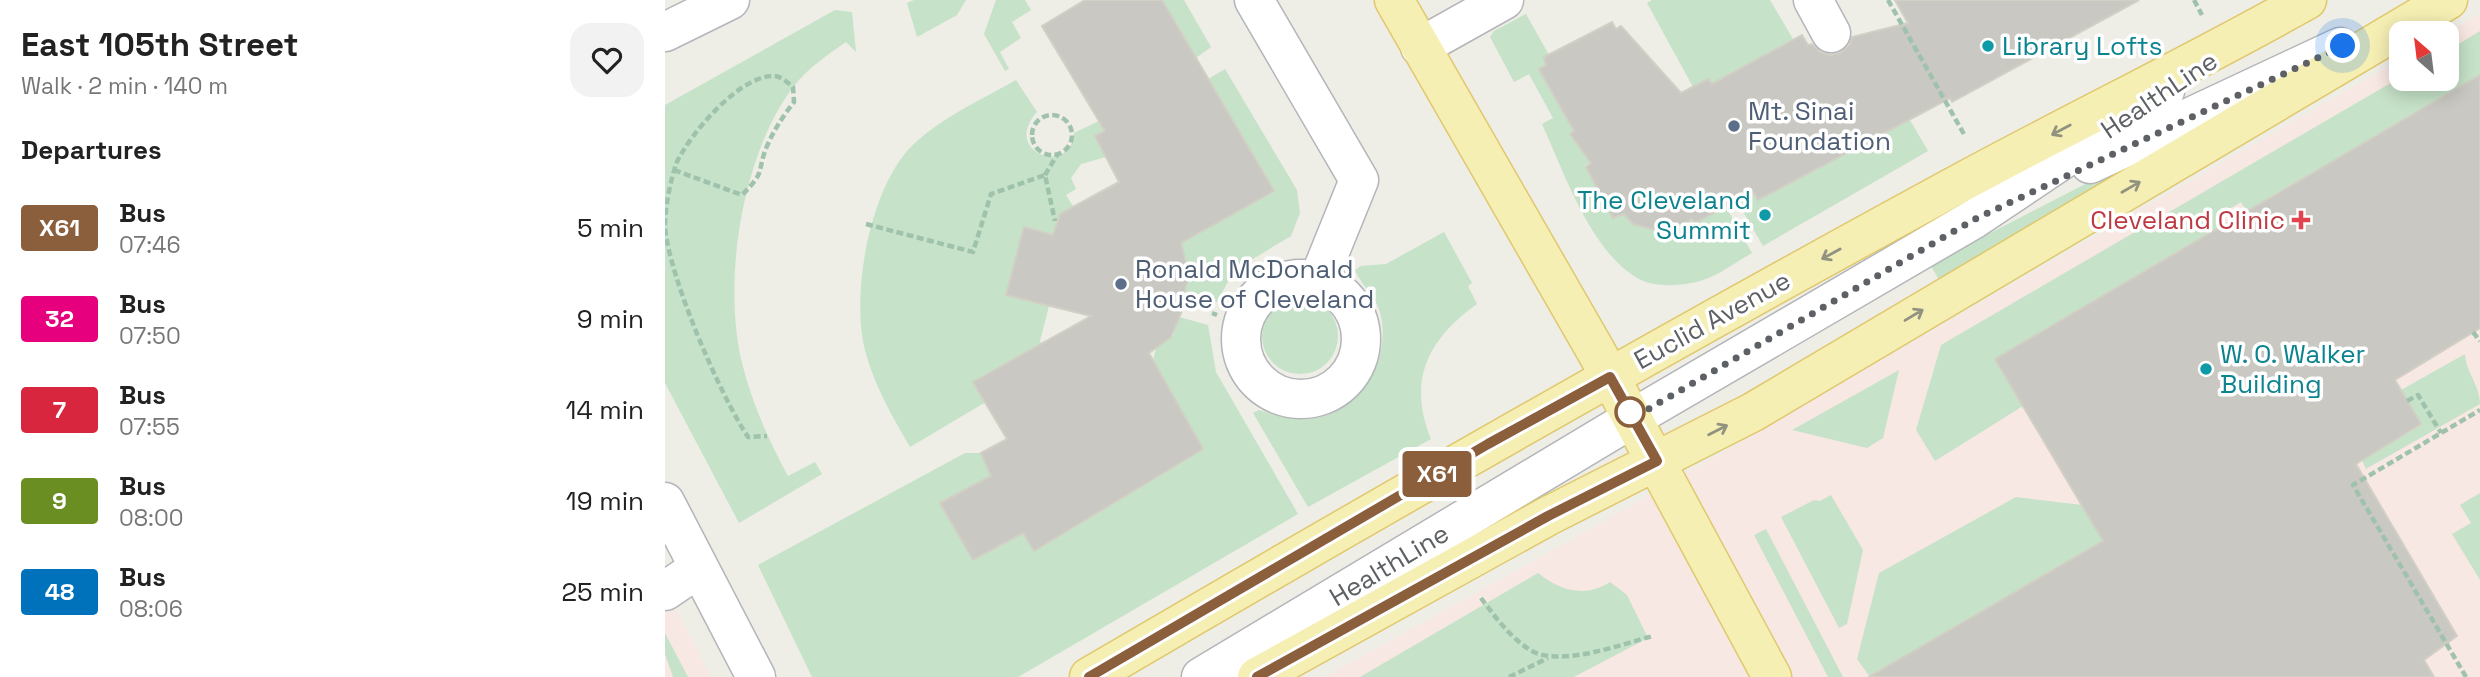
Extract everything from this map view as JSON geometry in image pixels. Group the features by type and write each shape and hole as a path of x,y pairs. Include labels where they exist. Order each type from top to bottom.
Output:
{"main road":[{"path":"1394,0 1633,418 1772,677"},
{"name":"Euclid Avenue","path":"1089,677 1488,444 1967,179 2307,0"},
{"path":"1257,677 1548,516 1765,404 2448,0"}],"street":[{"path":"1254,0 1359,180 1318,281"},
{"path":"1420,47 1504,0"},
{"path":"1813,0 1831,33"},
{"name":"HealthLine","path":"1975,219 2441,0"},
{"name":"HealthLine","path":"1201,677 1633,418 1975,219 2273,19"},
{"path":"665,502 756,677"},
{"path":"665,592 699,568"}],"path":[{"path":"1888,0 1967,139"},
{"path":"2194,0 2202,16"},
{"path":"674,170 742,195 761,176 766,148 782,117 794,102 793,87 780,77 765,77 722,104 693,134 674,170 666,206 665,227 681,288 733,414 748,437 767,436"},
{"path":"866,223 973,252 991,194 1045,175 1057,155 1068,147 1073,134 1071,127 1062,117 1048,115 1037,122 1032,139 1039,150 1057,155"},
{"path":"1045,175 1055,221"},
{"path":"2473,332 2479,338"},
{"path":"2407,401 2417,395 2441,433"},
{"path":"2466,677 2353,485 2480,410"},
{"path":"1481,598 1531,651 1549,657"},
{"path":"1509,677 1549,657 1608,650 1653,636"}],"shaded area":[{"name":"Cleveland Clinic","path":"2480,14 2480,677 1325,677 1573,539 2389,66 2389,91 2459,91 2459,26"},
{"path":"665,586 711,677 665,677"}],"green space":[{"path":"914,0 966,0 957,15 917,37 907,3"},
{"path":"996,0 1025,0 1031,10 1012,22 1021,38 1000,52 1009,69 1005,71 984,34"},
{"path":"1162,0 1184,0 1211,47 1196,58"},
{"path":"1652,0 1770,0 1793,39 1712,84 1708,79 1693,87 1647,3"},
{"path":"835,10 852,12 856,52 846,42 818,63 793,87 775,115 749,182 741,219 734,294 736,330 742,363 756,407 774,448 788,476 815,462 822,474 739,523 665,383 665,105"},
{"path":"1526,14 1549,55 1544,58 1546,65 1540,69 1574,131 1570,134 1591,163 1585,165 1613,218 1624,214 1652,225 1659,237 1692,219 1695,223 1726,207 1752,253 1707,279 1677,285 1644,281 1620,265 1592,230 1569,186 1542,124 1553,118 1529,74 1514,82 1490,37 1494,31"},
{"path":"2480,31 2480,75 2459,87 2459,44"},
{"path":"1225,69 1297,190 1300,213 1291,236 1241,266 1231,276 1217,302 1184,293 1189,275 1181,243 1274,191 1208,79"},
{"path":"1016,80 1037,112 1028,126 1027,139 1032,148 1041,154 1052,157 1062,154 1070,146 1074,133 1099,121 1111,128 1095,136 1106,157 1081,164 1071,178 1076,189 1066,195 1076,211 1053,235 1024,227 1006,295 1049,306 1040,341 1052,363 910,447 873,376 861,327 862,274 874,218 894,169 919,139 945,120"},
{"path":"2389,84 2389,91 2452,91 2270,197 2280,217 2257,229 2241,202 2218,216 2234,242 2184,248 1995,359 2023,406 1935,461 1916,430 1941,345"},
{"path":"1910,120 1928,151 1763,246 1737,201 1747,195 1735,160 1758,200"},
{"path":"2122,165 2129,168 1939,280 1930,264"},
{"path":"1444,232 1472,283 1468,286 1477,304 1446,332 1427,362 1421,398 1431,439 1308,507 1253,413 1259,410 1294,419 1316,418 1333,413 1360,393 1377,365 1383,333 1379,309 1355,270 1361,266 1386,264"},
{"path":"1300,298 1315,301 1327,309 1335,321 1338,336 1335,351 1327,363 1315,371 1300,374 1285,371 1273,363 1265,351 1262,336 1265,321 1273,309 1285,301"},
{"path":"1179,317 1208,325 1216,372 1298,514 1018,677 812,677 758,565 965,453 981,453 991,476 940,503 1023,533 1034,551 1202,449 1153,360 1159,337 1168,339 1173,336"},
{"path":"2465,354 2480,404 2366,469 2362,460 2421,424 2401,390"},
{"path":"1899,370 1883,438 1867,448 1792,430"},
{"path":"2480,493 2480,580 2452,534 2471,523 2460,505"},
{"path":"1831,495 1863,550 1847,624 1839,628 1781,517 1814,500 1820,501"},
{"path":"2016,497 2082,505 2103,541 1870,677 1857,659 1879,573"},
{"path":"1766,529 1843,677 1828,677 1754,535"},
{"path":"1538,573 1555,584 1573,590 1592,590 1610,582 1627,595 1648,638 1574,677 1360,677"},
{"path":"665,633 688,677 673,677 665,654"}],"building":[{"name":"Ronald McDonald House of Cleveland","path":"1085,0 1162,0 1274,191 1181,243 1189,275 1184,293 1189,294 1171,337 1149,353 1203,449 1034,551 1023,533 973,560 940,503 991,476 981,453 1007,439 973,382 1091,316 1006,295 1024,227 1053,235 1060,214 1119,182 1095,136 1105,131 1042,26"},
{"name":"Mt. Sinai Foundation","path":"1895,0 2139,0 1952,102 1950,98 1758,200 1753,192 1695,223 1692,219 1666,233 1633,224 1624,214 1613,218 1586,167 1591,163 1570,134 1574,131 1539,69 1546,65 1544,57 1612,22 1616,29 1621,26 1681,93 1708,79 1712,84 1802,35 1808,45 1812,44 1820,52 1831,55 1841,52 1849,45 1852,37 1908,23"},
{"name":"W. O. Walker Building","path":"2480,75 2480,328 2395,380 2421,424 2356,464 2457,636 2424,660 2434,677 1869,677 2103,541 1995,359 2453,91 2459,91 2459,87"}],"bus line":[{"name":"X61","path":"1089,677 1488,444 1610,377 1657,461 1548,516 1257,677"}],"place":[{"name":"Library Lofts","path":"1988,46"},
{"name":"Mt. Sinai Foundation","path":"1734,126"},
{"name":"The Cleveland Summit","path":"1765,215"},
{"name":"Cleveland Clinic","path":"2301,220"},
{"name":"Ronald McDonald House of Cleveland","path":"1121,284"},
{"name":"W. O. Walker Building","path":"2206,369"}],"route":[{"path":"1630,412 1633,418 1975,219 2343,46"}]}
